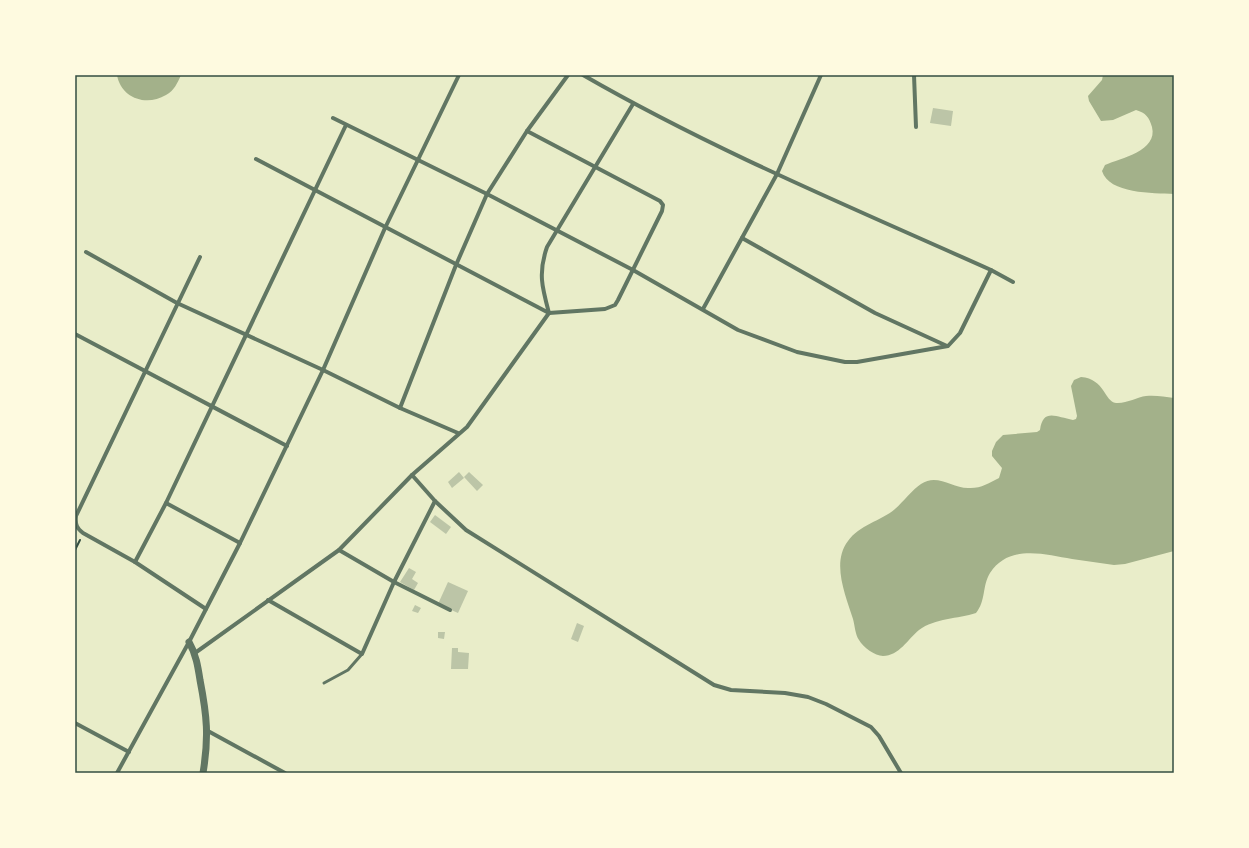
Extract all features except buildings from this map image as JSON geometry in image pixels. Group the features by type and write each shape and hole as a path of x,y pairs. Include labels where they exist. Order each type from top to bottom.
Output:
{"street":[{"path":"117,773 189,642 240,543 323,370 385,228 459,75"},
{"path":"400,408 456,265 487,194 527,131 568,75"},
{"path":"583,75 633,104 778,174 990,270 1013,282"},
{"path":"703,309 778,174 821,75"},
{"path":"914,75 916,127"},
{"path":"549,313 540,278 542,263 547,247 633,104"},
{"path":"334,118 487,194 633,270 738,330 776,346 846,362 857,362 948,346 960,333 990,270"},
{"path":"135,562 166,503 346,125"},
{"path":"256,159 549,313 611,308 618,300 662,211 663,205 660,202 527,131"},
{"path":"742,238 875,313 948,346"},
{"path":"86,252 177,303 323,370 400,408 458,433"},
{"path":"200,257 76,516 75,523 77,528 83,533 135,562 206,609"},
{"path":"195,653 339,550 412,475 458,433 467,427 549,313"},
{"path":"75,334 144,372 287,446"},
{"path":"412,475 435,501 466,530 714,685 731,690 785,693 808,697 826,704 871,727 880,736 901,773"},
{"path":"268,600 362,654 394,582 435,501"},
{"path":"166,503 240,543"},
{"path":"339,550 394,582 450,610"},
{"path":"189,642 195,653 206,712 208,731 203,773"},
{"path":"75,724 129,752"},
{"path":"208,731 286,773"}],"lane":[{"path":"324,683 348,670 362,654"}],"path":[{"path":"75,550 83,533"}],"shaded area":[{"path":"117,75 181,75 169,93 158,99 143,100 129,95 119,83"},
{"path":"1103,75 1174,75 1174,194 1133,191 1113,184 1106,179 1102,171 1105,165 1144,148 1152,135 1152,127 1145,114 1136,110 1113,120 1101,121 1089,101 1088,96 1102,80"},
{"path":"1081,377 1095,382 1112,401 1116,403 1146,396 1174,398 1174,551 1125,564 1114,565 1028,553 1007,558 998,564 990,573 981,604 976,613 939,621 925,626 899,650 889,655 880,656 866,648 861,643 857,635 844,590 840,569 843,550 848,541 858,531 895,509 914,489 927,481 939,480 962,487 976,488 999,478 1002,468 992,456 992,451 996,442 1003,435 1037,432 1040,430 1044,419 1047,416 1056,416 1073,420 1076,419 1077,416 1071,386 1074,380"}]}
